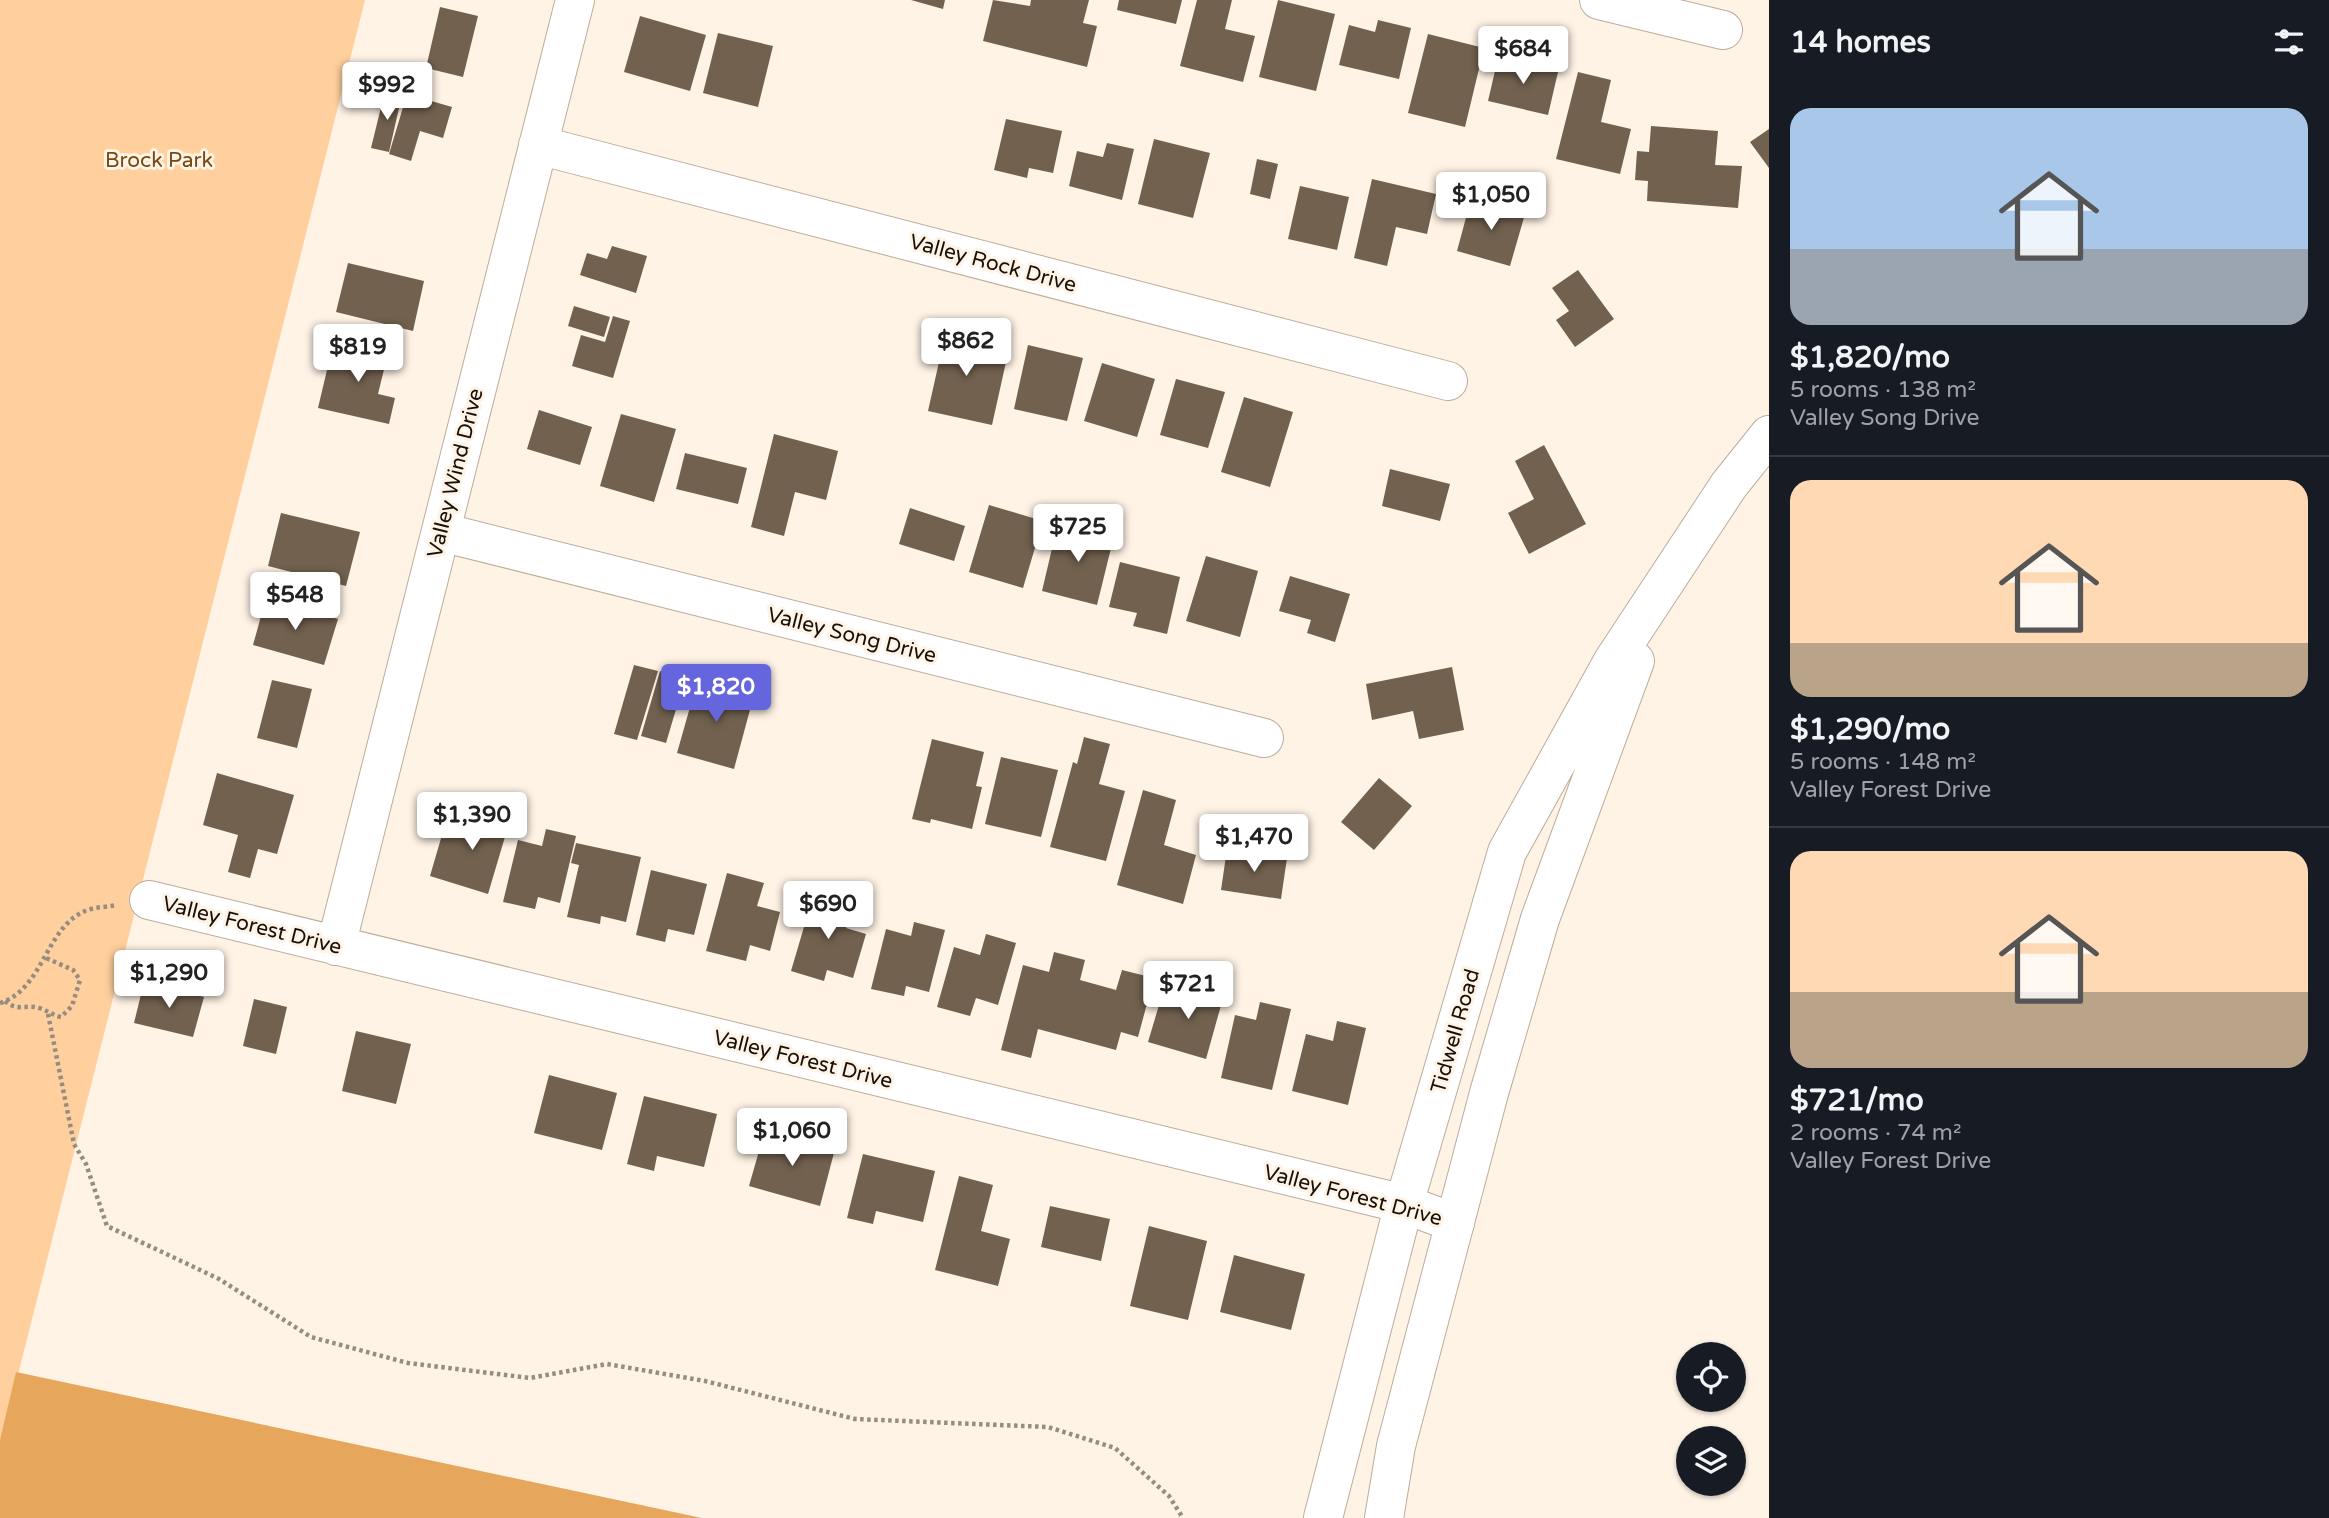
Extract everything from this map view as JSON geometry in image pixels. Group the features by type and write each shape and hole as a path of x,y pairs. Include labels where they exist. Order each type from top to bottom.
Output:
{"street":[{"name":"Valley Wind Drive","path":"336,946 575,0"},
{"path":"1599,0 1723,30"},
{"name":"Valley Rock Drive","path":"538,145 1448,381"},
{"name":"Tidwell Road","path":"1323,1518 1404,1204 1507,852 1613,661 1729,485 1769,435"},
{"name":"Valley Song Drive","path":"440,532 1264,738"},
{"name":"Tidwell Road","path":"1384,1518 1396,1446 1540,919 1592,770 1668,577"},
{"name":"Valley Forest Drive","path":"149,900 1404,1204 1455,1223"}],"path":[{"path":"46,958 72,970 80,980 72,1006 61,1017 48,1014 40,1008 11,1007 2,1002 35,975 59,935 85,911 149,900"},
{"path":"48,1014 74,1144 86,1164 107,1226 219,1279 311,1337 408,1363 530,1378 607,1364 705,1381 855,1419 1048,1427 1115,1448 1169,1496 1182,1518"}],"green space":[{"name":"Brock Park","path":"0,0 365,0 0,1446"}],"shaded area":[{"path":"16,1372 702,1518 0,1518 0,1440"}],"building":[{"path":"911,0 945,0 943,9"},
{"path":"993,0 1030,6 1031,0 1089,0 1083,23 1097,26 1087,67 983,41"},
{"path":"1119,0 1182,0 1176,24 1117,10"},
{"path":"1197,0 1232,0 1225,29 1255,36 1243,82 1180,66"},
{"path":"1278,0 1335,14 1316,91 1259,77"},
{"path":"440,7 478,16 463,77 426,68"},
{"path":"640,16 706,35 690,91 624,72"},
{"path":"1378,20 1411,28 1399,79 1339,65 1349,25 1375,32"},
{"path":"718,33 773,46 758,107 703,93"},
{"path":"1428,34 1484,48 1465,127 1408,113"},
{"path":"1498,58 1558,72 1548,115 1488,101"},
{"path":"1578,72 1611,80 1601,122 1631,129 1620,174 1556,159"},
{"path":"385,91 402,95 389,152 371,148"},
{"path":"407,94 452,107 443,138 420,131 411,161 389,154"},
{"path":"1006,119 1062,131 1053,173 1029,168 1027,178 994,170"},
{"path":"1651,126 1718,131 1715,165 1742,166 1738,208 1647,201 1648,181 1635,180 1637,151 1649,152"},
{"path":"1769,129 1769,168 1750,142"},
{"path":"1154,139 1210,153 1193,218 1138,204"},
{"path":"1107,143 1134,149 1122,200 1069,186 1077,151 1103,157"},
{"path":"1257,159 1278,164 1270,199 1250,194"},
{"path":"1372,179 1436,194 1427,234 1396,227 1387,266 1354,258"},
{"path":"1300,186 1349,197 1337,250 1288,239"},
{"path":"1471,199 1525,214 1510,266 1457,251"},
{"path":"612,246 647,256 636,293 580,275 587,253 607,259"},
{"path":"348,263 424,281 413,331 336,312"},
{"path":"1578,270 1614,319 1575,347 1556,320 1569,311 1552,288"},
{"path":"574,306 610,317 604,337 568,326"},
{"path":"613,316 630,321 613,378 572,366 581,335 605,342"},
{"path":"948,322 984,330 978,356 1006,362 992,425 928,411"},
{"path":"354,341 389,349 378,394 395,398 389,424 318,408 331,353 350,357"},
{"path":"1028,345 1083,358 1067,421 1014,409"},
{"path":"1102,363 1155,379 1137,437 1084,421"},
{"path":"1176,379 1225,392 1208,448 1160,435"},
{"path":"1244,397 1293,412 1270,487 1221,472"},
{"path":"539,410 592,427 580,465 527,449"},
{"path":"621,414 676,429 654,502 600,486"},
{"path":"774,434 838,451 826,500 795,492 784,536 751,527"},
{"path":"1544,445 1586,524 1529,554 1508,513 1534,499 1515,461"},
{"path":"685,453 747,468 738,504 676,489"},
{"path":"1390,469 1450,484 1440,521 1382,506"},
{"path":"989,505 1043,521 1023,588 969,572"},
{"path":"910,508 965,526 954,561 899,544"},
{"path":"281,513 360,532 346,586 268,566"},
{"path":"1058,523 1114,536 1097,605 1042,591"},
{"path":"1206,556 1258,571 1240,637 1186,621"},
{"path":"1120,562 1180,577 1167,634 1133,626 1137,613 1109,607"},
{"path":"1290,576 1350,594 1335,642 1307,633 1311,620 1279,611"},
{"path":"266,598 338,619 324,665 253,645"},
{"path":"634,665 658,671 637,740 614,734"},
{"path":"1452,667 1464,730 1419,739 1413,711 1372,720 1366,684"},
{"path":"660,671 685,679 666,743 641,736"},
{"path":"698,679 754,695 734,769 677,753"},
{"path":"272,680 312,689 297,748 257,738"},
{"path":"1084,737 1110,744 1099,784 1125,791 1106,861 1050,847 1073,762 1077,764"},
{"path":"932,739 984,752 976,786 982,787 972,829 931,819 930,823 912,819"},
{"path":"1001,757 1058,770 1041,837 985,824"},
{"path":"217,773 294,795 277,854 258,849 250,878 228,872 238,835 203,825"},
{"path":"1379,778 1412,806 1374,850 1341,822"},
{"path":"1143,790 1176,800 1164,845 1196,855 1183,904 1117,885"},
{"path":"471,808 510,820 488,894 430,876 444,828 463,833"},
{"path":"546,829 576,836 560,903 538,897 535,909 503,902 518,840 542,846"},
{"path":"576,843 641,857 626,922 601,916 600,924 567,917 579,865 571,863"},
{"path":"1227,849 1287,858 1281,899 1221,890"},
{"path":"651,870 707,884 694,935 668,929 665,942 636,935"},
{"path":"727,873 764,883 757,906 780,912 770,951 750,945 746,961 706,951"},
{"path":"814,893 853,905 846,928 866,934 853,978 827,970 824,981 791,971"},
{"path":"914,922 945,930 929,992 906,986 904,996 871,989 886,929 911,936"},
{"path":"986,934 1016,943 998,1005 976,998 970,1016 937,1007 954,947 980,955"},
{"path":"1054,952 1085,960 1080,980 1116,990 1122,970 1154,978 1138,1037 1121,1032 1116,1050 1038,1029 1031,1058 1001,1050 1023,965 1049,972"},
{"path":"1194,981 1225,991 1206,1059 1148,1042 1162,995 1187,1003"},
{"path":"144,982 204,997 193,1037 134,1023"},
{"path":"254,999 287,1007 276,1054 243,1046"},
{"path":"1260,1002 1291,1009 1272,1090 1221,1078 1235,1015 1256,1020"},
{"path":"1337,1021 1366,1028 1348,1105 1292,1091 1306,1034 1333,1041"},
{"path":"356,1031 411,1044 396,1104 342,1091"},
{"path":"549,1075 617,1093 602,1150 534,1133"},
{"path":"644,1096 717,1114 704,1167 657,1156 654,1171 627,1164"},
{"path":"765,1130 835,1149 820,1206 749,1186"},
{"path":"863,1154 935,1171 923,1222 876,1211 873,1224 847,1218"},
{"path":"959,1176 993,1185 981,1231 1010,1239 998,1286 935,1270"},
{"path":"1050,1206 1110,1219 1101,1261 1041,1247"},
{"path":"1149,1226 1207,1241 1188,1320 1130,1306"},
{"path":"1234,1255 1305,1274 1291,1330 1220,1312"}]}
